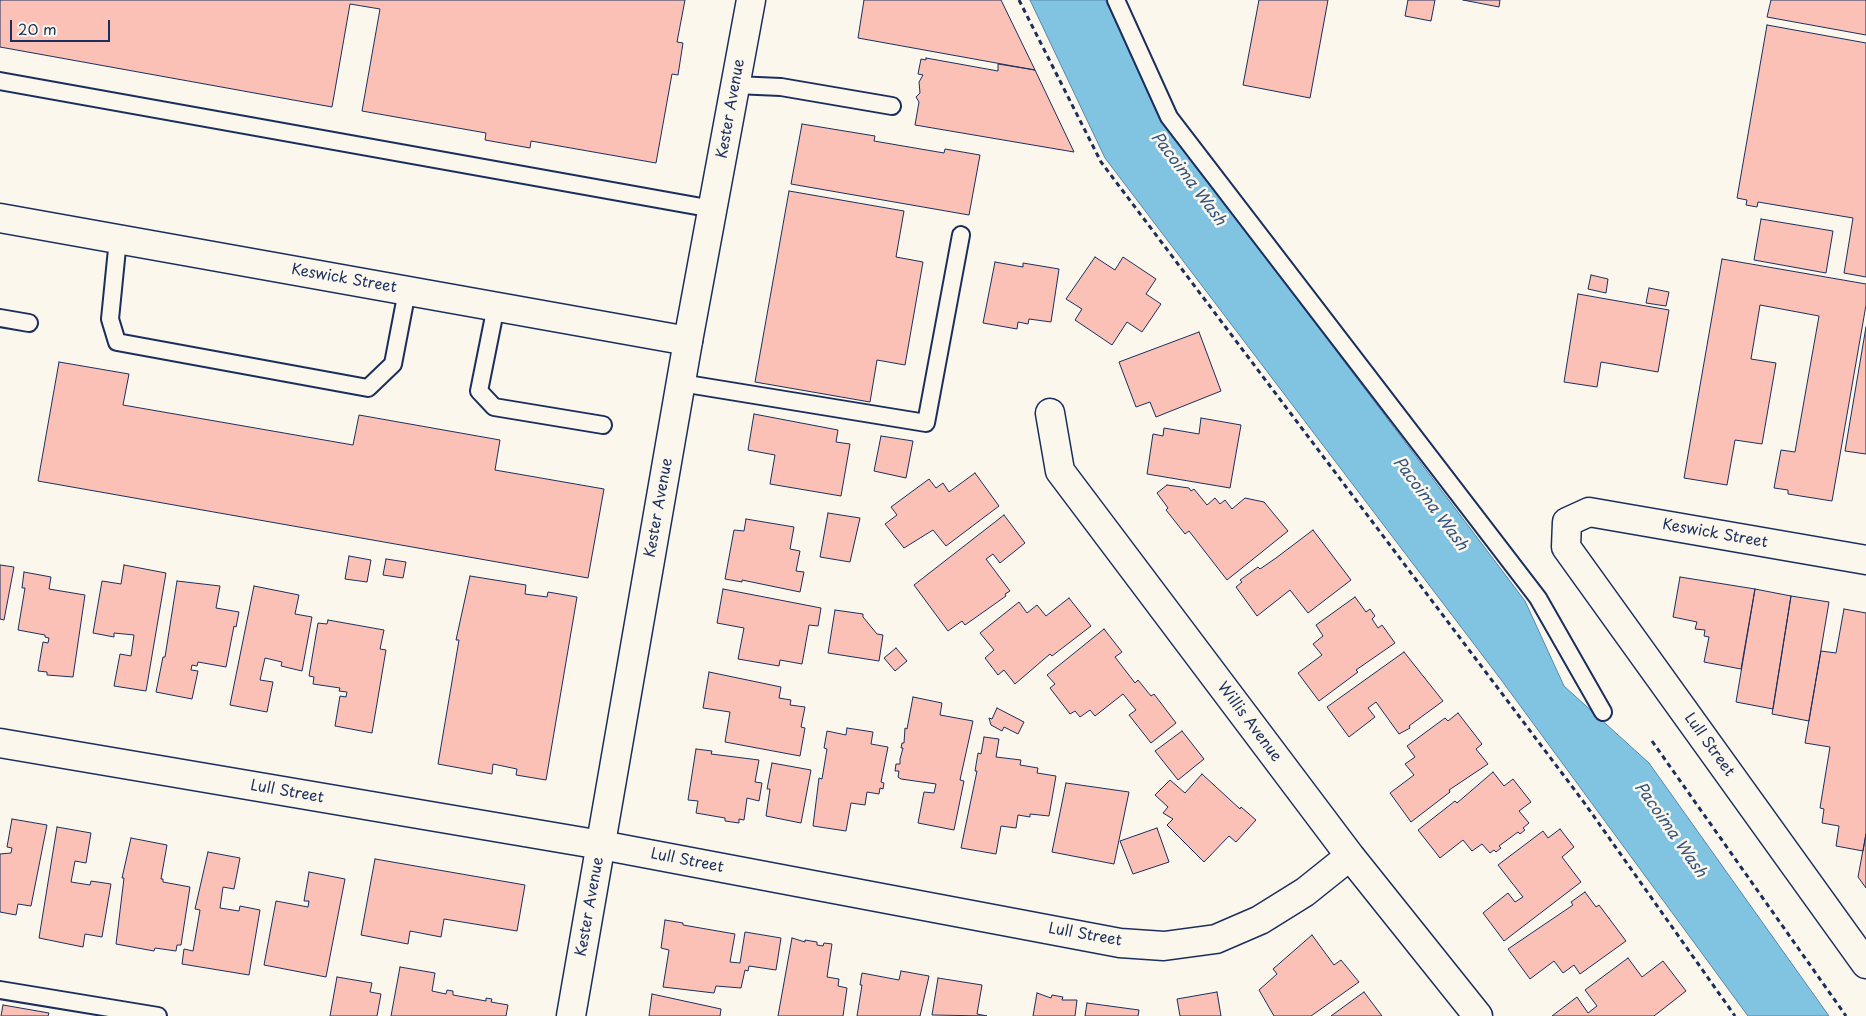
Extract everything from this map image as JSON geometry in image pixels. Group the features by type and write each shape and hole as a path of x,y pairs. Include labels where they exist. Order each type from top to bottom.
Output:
{"street":[{"name":"Kester Avenue","path":"571,1016 688,341 751,0"},
{"name":"Keswick Street","path":"0,218 688,341"},
{"name":"Willis Avenue","path":"1050,413 1060,471 1350,856 1478,1016"},
{"name":"Keswick Street","path":"1567,522 1589,512 1866,560"},
{"name":"Lull Street","path":"1567,522 1566,547 1866,964"},
{"name":"Lull Street","path":"0,743 601,845 1120,943 1164,946 1216,939 1260,920 1305,892 1350,856"}],"lane":[{"path":"1116,0 1170,116 1538,598 1603,712"},
{"path":"0,81 713,209"},
{"path":"736,85 781,87 892,106"},
{"path":"681,383 926,423 961,235"},
{"path":"118,239 110,319 117,342 368,388 393,364 407,291"},
{"path":"496,306 479,391 494,407 603,425"},
{"path":"0,318 29,323"},
{"path":"0,990 158,1016"}],"path":[{"path":"1019,0 1100,162 1583,801 1735,1016"},
{"path":"1652,741 1846,1016"}],"water":[{"name":"Pacoima Wash","path":"1030,0 1105,0 1177,140 1525,601 1564,686 1649,763 1829,1016 1748,1016 1502,681 1105,158"}],"building":[{"path":"0,0 685,0 677,42 683,43 678,75 672,74 656,163 531,141 530,148 485,140 486,133 362,111 380,9 350,4 332,107 0,47"},
{"path":"864,0 1001,0 1035,70 858,38"},
{"path":"1259,0 1328,0 1310,98 1243,85"},
{"path":"1408,0 1435,0 1431,21 1405,16"},
{"path":"1463,0 1500,0 1499,7"},
{"path":"1771,0 1866,0 1866,35 1767,17"},
{"path":"1767,25 1866,43 1866,277 1844,273 1853,218 1758,202 1757,207 1746,205 1747,200 1737,198"},
{"path":"926,58 998,71 998,64 1035,70 1074,152 915,125 919,102 916,97 920,93 919,82 923,75 918,74 921,59 926,60"},
{"path":"802,124 875,136 874,141 944,153 945,149 980,155 969,215 791,184"},
{"path":"789,191 904,211 896,257 923,262 905,365 877,360 870,402 755,382"},
{"path":"1761,219 1833,231 1826,273 1754,260"},
{"path":"1095,257 1115,270 1123,257 1156,279 1146,294 1161,304 1142,332 1127,322 1112,345 1075,320 1082,309 1066,299"},
{"path":"1722,259 1866,284 1866,305 1832,501 1788,494 1788,490 1774,488 1781,450 1795,452 1819,316 1760,305 1751,359 1776,363 1762,444 1735,440 1727,485 1684,478"},
{"path":"995,262 1023,267 1023,263 1059,269 1051,322 1029,319 1028,324 1018,322 1017,329 983,323"},
{"path":"1591,275 1608,279 1606,293 1588,289"},
{"path":"1649,288 1669,292 1666,306 1646,303"},
{"path":"1578,294 1669,310 1658,372 1601,362 1597,387 1564,382"},
{"path":"1866,327 1866,454 1845,451"},
{"path":"1199,332 1221,391 1156,417 1150,402 1136,407 1119,362"},
{"path":"59,362 129,374 123,405 353,445 359,415 500,440 495,470 604,489 588,578 38,481"},
{"path":"754,414 838,430 836,442 850,444 841,496 770,484 775,455 748,450"},
{"path":"1201,418 1241,425 1230,488 1147,474 1153,434 1163,436 1164,428 1199,434"},
{"path":"881,436 913,441 906,478 874,471"},
{"path":"975,473 999,506 946,546 933,530 904,548 885,524 897,515 891,507 929,479 936,488 943,483 949,492"},
{"path":"1167,485 1189,488 1191,491 1194,489 1207,505 1215,498 1220,504 1225,500 1232,509 1245,498 1264,502 1288,531 1227,580 1189,531 1185,534 1166,510 1168,508 1157,493"},
{"path":"828,513 860,518 850,562 820,557"},
{"path":"1004,515 1025,543 1000,563 993,554 986,559 1010,591 1005,594 1006,596 965,625 962,621 948,631 914,585"},
{"path":"746,519 794,527 790,549 800,551 796,571 804,572 800,592 742,580 742,582 725,579 734,530 744,531"},
{"path":"1313,530 1351,580 1308,613 1290,590 1257,616 1236,587 1242,582 1240,580 1258,567 1260,569"},
{"path":"349,556 371,560 367,582 345,579"},
{"path":"386,559 406,562 403,578 383,575"},
{"path":"0,565 14,567 4,620 0,619"},
{"path":"124,565 166,573 146,691 114,686 120,654 131,656 134,635 114,633 114,637 93,633 102,581 121,584"},
{"path":"24,572 51,577 49,589 85,595 73,677 47,675 47,672 38,671 43,642 48,643 49,638 45,637 45,635 18,630 25,588 22,588"},
{"path":"470,576 526,585 525,594 547,597 548,592 577,597 546,780 516,775 517,769 493,764 492,774 438,764 459,640 456,640"},
{"path":"1680,577 1755,589 1741,669 1704,662 1709,637 1704,636 1705,630 1695,629 1697,622 1673,617"},
{"path":"177,581 220,586 216,608 239,612 236,627 234,626 226,667 198,662 197,666 192,665 191,670 198,671 192,699 156,692 163,657 165,657"},
{"path":"254,586 299,595 295,614 312,617 302,671 281,666 282,662 265,658 260,680 273,682 267,712 230,705"},
{"path":"723,589 821,608 818,626 809,625 802,664 780,660 779,666 738,659 744,628 717,623"},
{"path":"1755,589 1791,596 1773,709 1736,702"},
{"path":"1791,596 1829,602 1809,721 1772,714"},
{"path":"1355,597 1366,612 1370,609 1375,616 1372,619 1378,628 1382,625 1395,643 1356,670 1358,672 1319,701 1298,673 1322,655 1313,644 1323,636 1316,625"},
{"path":"1069,598 1091,626 1052,656 1050,654 1015,684 1004,670 998,675 985,658 994,650 980,633 1019,602 1027,613 1037,605 1046,616"},
{"path":"1844,609 1866,613 1866,834 1863,851 1836,846 1839,826 1822,823 1824,809 1820,808 1830,747 1805,743 1821,651 1836,653"},
{"path":"835,610 863,614 863,617 877,634 883,635 879,661 828,653"},
{"path":"328,620 384,630 380,649 386,650 372,733 335,726 340,696 346,697 347,692 339,691 340,688 313,684 314,677 309,676 318,623 327,624"},
{"path":"1104,629 1122,652 1115,657 1135,683 1138,680 1151,696 1154,694 1176,723 1151,743 1129,715 1136,710 1123,694 1095,716 1090,710 1080,717 1075,711 1070,714 1050,688 1055,684 1047,675"},
{"path":"896,648 907,661 895,671 884,658"},
{"path":"1404,652 1443,701 1409,726 1410,728 1399,734 1376,702 1368,708 1375,717 1349,737 1327,707"},
{"path":"709,672 781,687 779,698 791,700 790,705 805,707 801,727 805,728 800,756 725,742 730,712 703,708"},
{"path":"913,697 942,703 940,715 973,721 960,780 964,781 954,830 918,823 924,792 934,793 936,784 901,779 898,777 899,771 895,771 896,764 900,764 903,748 901,748 902,743 904,743 905,728 907,729"},
{"path":"997,708 1024,722 1018,734 1004,727 1002,731 991,725 989,718 992,719"},
{"path":"1458,713 1482,744 1476,749 1488,764 1449,790 1450,792 1411,822 1390,793 1414,775 1405,764 1415,757 1407,746 1445,718 1448,721"},
{"path":"847,728 873,732 871,744 888,747 881,782 884,783 883,789 880,788 879,794 867,792 865,805 851,803 846,831 813,826 819,778 822,779 827,749 824,748 827,731 846,735"},
{"path":"1182,731 1204,759 1178,780 1155,751"},
{"path":"984,737 999,739 996,757 1021,760 1020,765 1038,768 1037,773 1056,776 1049,816 1030,814 1030,817 1018,815 1016,828 1001,826 996,854 961,848 977,771 975,771 978,753 981,754"},
{"path":"696,749 712,751 711,754 759,760 755,782 762,783 759,801 747,798 744,820 739,819 739,823 725,821 725,818 696,813 698,801 688,800"},
{"path":"772,763 811,770 801,823 766,816 770,789 767,789"},
{"path":"1493,772 1504,786 1513,779 1531,802 1519,811 1529,823 1523,828 1525,830 1520,834 1518,832 1499,846 1501,848 1496,852 1494,850 1490,853 1482,844 1472,851 1463,840 1440,858 1418,830 1455,801 1457,803"},
{"path":"1202,774 1240,809 1241,807 1256,820 1236,842 1229,836 1204,862 1167,825 1173,819 1163,813 1168,807 1155,795 1170,780 1185,793"},
{"path":"1066,783 1129,792 1114,864 1052,852"},
{"path":"12,819 47,825 31,906 18,904 16,915 0,912 0,854 11,853 12,848 7,847"},
{"path":"57,827 91,833 86,863 75,861 71,882 90,885 91,881 111,884 102,937 85,934 83,947 39,938"},
{"path":"1157,828 1169,862 1133,874 1120,841"},
{"path":"1560,829 1574,847 1562,857 1581,882 1504,941 1483,913 1508,893 1515,902 1523,897 1498,865 1543,831 1548,838"},
{"path":"1866,834 1866,888 1858,877"},
{"path":"131,838 167,845 161,879 163,879 163,882 190,887 181,945 177,945 176,951 155,948 154,951 116,944 124,878 122,878"},
{"path":"208,852 240,858 234,889 223,887 220,908 239,911 240,906 260,910 249,975 182,964 184,949 193,951 200,910 195,909"},
{"path":"375,859 525,885 517,931 444,919 441,937 410,931 408,944 361,935"},
{"path":"309,872 345,879 326,977 264,965 276,901 308,907 309,901 304,901"},
{"path":"1585,892 1596,907 1599,905 1626,941 1580,974 1574,965 1563,973 1554,961 1530,979 1508,949 1573,905 1571,902"},
{"path":"665,920 735,934 730,962 740,963 745,932 781,938 776,970 749,966 748,971 745,970 741,988 716,986 714,993 663,987 669,950 661,948"},
{"path":"1312,935 1334,965 1341,960 1359,982 1311,1016 1274,1016 1259,990 1277,974 1273,969"},
{"path":"792,938 805,942 805,940 817,942 817,945 823,946 824,943 832,944 827,977 839,979 838,986 847,988 843,1016 778,1016"},
{"path":"1628,958 1642,977 1663,961 1686,991 1654,1016 1552,1016 1577,997 1588,1013 1597,1006 1585,990"},
{"path":"400,967 435,973 432,991 446,994 447,990 453,991 453,995 486,1001 486,998 492,999 491,1002 508,1005 506,1016 391,1016"},
{"path":"901,971 929,976 920,1016 857,1016 862,973 899,980"},
{"path":"337,977 372,983 370,992 381,994 377,1016 330,1016"},
{"path":"938,978 982,985 977,1014 987,1016 932,1015"},
{"path":"1217,992 1221,1016 1180,1016 1177,999"},
{"path":"1364,992 1382,1016 1331,1016"},
{"path":"1037,993 1051,998 1052,995 1063,997 1062,1000 1077,1000 1075,1016 1033,1016"},
{"path":"652,994 721,1009 720,1016 649,1016"},
{"path":"1087,1003 1139,1010 1138,1016 1085,1016"},
{"path":"3,1005 49,1013 48,1016 1,1016"}]}
